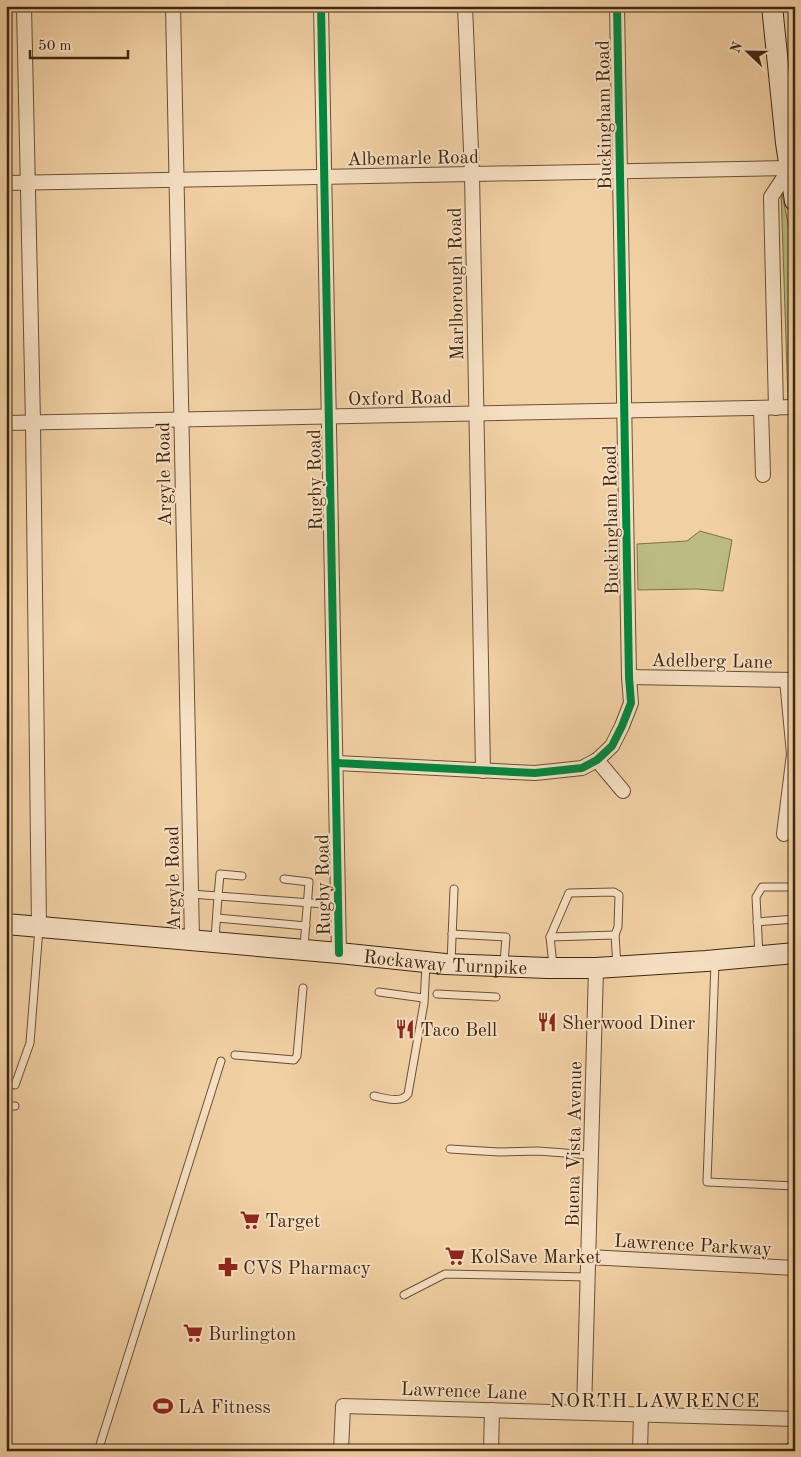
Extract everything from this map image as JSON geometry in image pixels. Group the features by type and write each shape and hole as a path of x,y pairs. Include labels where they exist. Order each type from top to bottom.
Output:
{"main road":[{"path":"772,6 793,183"},
{"name":"Rockaway Turnpike","path":"7,930 39,927 450,964 554,968 596,968 795,953"}],"street":[{"path":"24,6 33,423 39,927"},
{"name":"Argyle Road","path":"173,6 192,940"},
{"name":"Rugby Road","path":"321,6 337,763 339,953"},
{"name":"Marlborough Road","path":"465,6 472,174 483,772"},
{"name":"Buckingham Road","path":"337,763 483,772 535,773 582,768 597,760 612,746 631,703 617,6"},
{"name":"Albemarle Road","path":"6,183 620,171 793,183"},
{"path":"776,408 771,197 793,183"},
{"name":"Oxford Road","path":"6,423 625,412 795,407"},
{"path":"760,409 763,475"},
{"name":"Adelberg Lane","path":"629,677 791,680"},
{"path":"784,834 794,754 791,680"},
{"path":"597,760 622,791"},
{"name":"Buena Vista Avenue","path":"584,1412 596,968"},
{"name":"Lawrence Parkway","path":"588,1257 795,1268"},
{"name":"Lawrence Lane","path":"341,1451 343,1406 641,1413 795,1419"},
{"path":"491,1451 492,1410"},
{"path":"640,1451 641,1413"}],"lane":[{"path":"215,942 220,874 242,876"},
{"path":"284,880 309,882 304,950"},
{"path":"759,955 756,897 762,888 795,886"},
{"path":"450,964 454,889"},
{"path":"554,968 550,936 569,893 614,892 619,895 618,927 614,935 617,966"},
{"path":"190,894 284,903 339,905"},
{"path":"217,918 258,919 306,926"},
{"path":"757,922 795,919"},
{"path":"14,1085 30,1043 39,927"},
{"path":"452,934 506,937 504,966"},
{"path":"550,936 614,935"},
{"path":"715,960 707,1182 795,1186"},
{"path":"374,1096 399,1100 406,1098 408,1094 424,1007 427,961"},
{"path":"235,1056 294,1060 297,1056 303,988"},
{"path":"379,992 424,998"},
{"path":"437,994 496,997"},
{"path":"98,1451 221,1061"},
{"path":"6,1106 15,1106"},
{"path":"450,1149 499,1152 538,1151 591,1155"},
{"path":"404,1295 445,1274 588,1278"}],"green space":[{"path":"781,189 795,257 795,401 788,401"},
{"path":"700,531 732,540 723,591 696,589 638,590 637,544 687,541"}],"cycle path":[{"path":"321,6 339,953"},
{"path":"337,763 535,773 582,768 597,760 612,746 631,703 617,6"}],"place":[{"name":"Sherwood Diner","path":"547,1022"},
{"name":"Taco Bell","path":"405,1029"},
{"name":"Target","path":"250,1220"},
{"name":"KolSave Market","path":"455,1256"},
{"name":"CVS Pharmacy","path":"228,1267"},
{"name":"Burlington","path":"193,1333"},
{"name":"LA Fitness","path":"163,1406"}],"district":[{"name":"NORTH LAWRENCE","path":"655,1400"}]}
